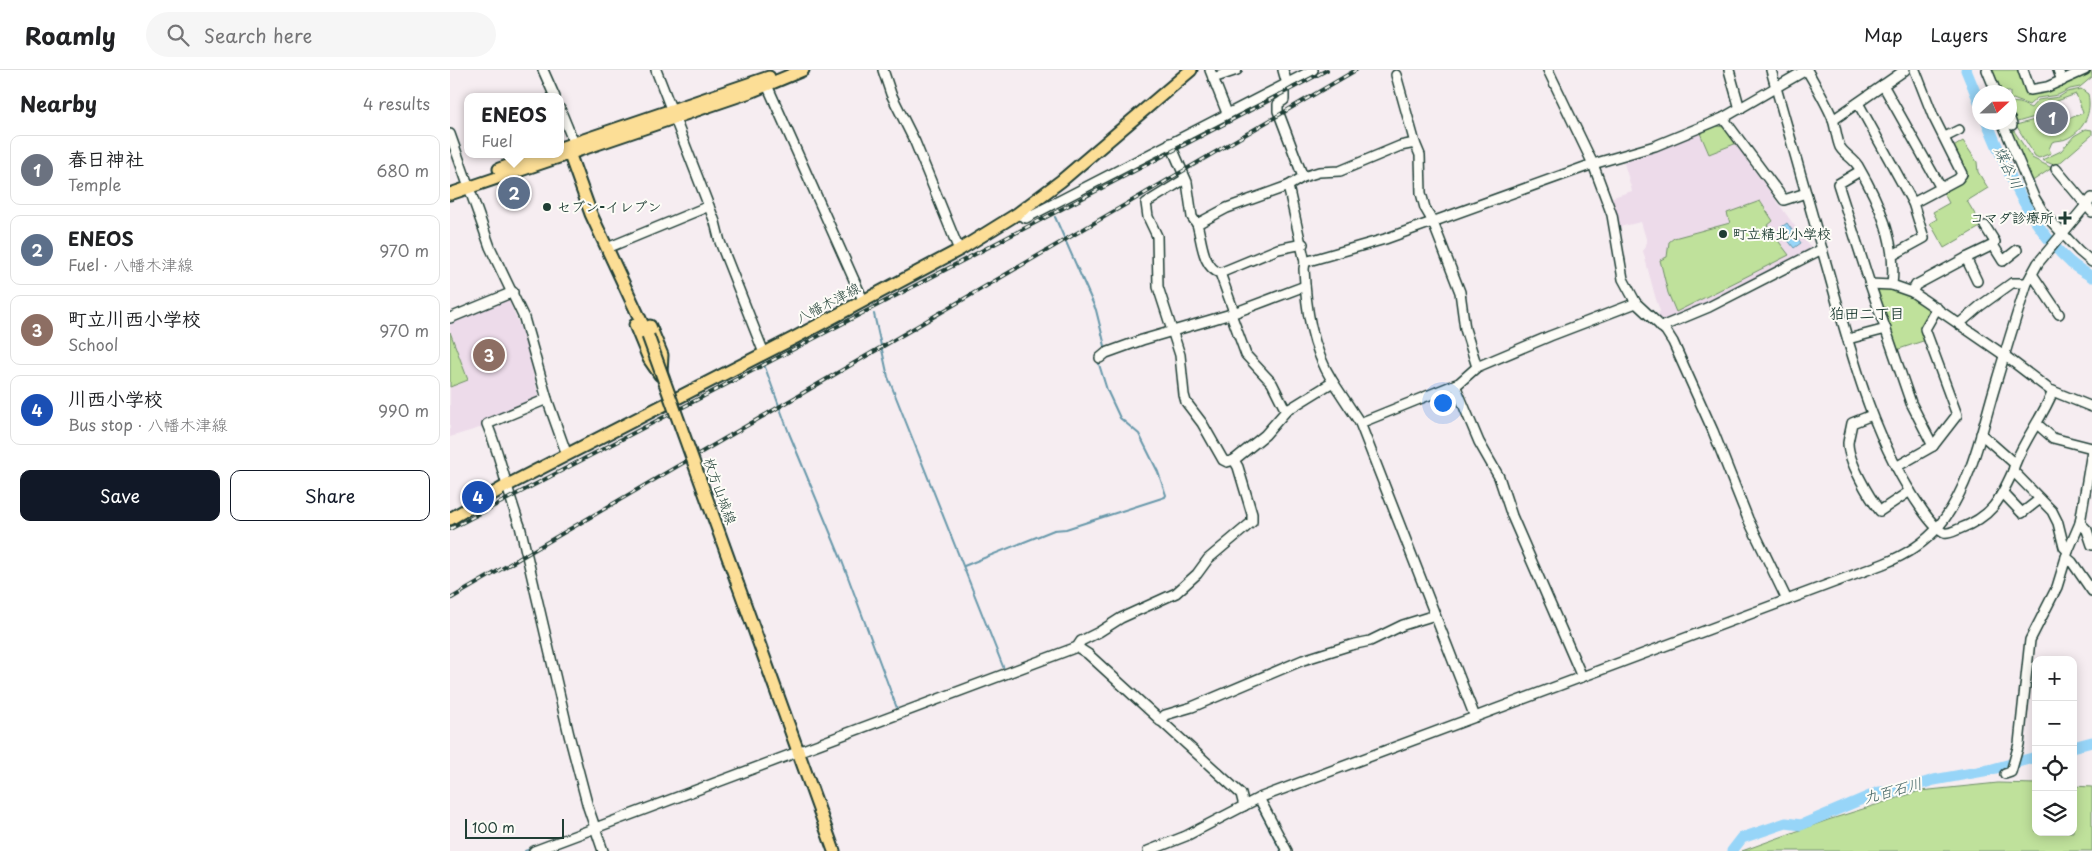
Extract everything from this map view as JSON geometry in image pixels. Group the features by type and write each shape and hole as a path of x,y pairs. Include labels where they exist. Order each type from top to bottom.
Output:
{"main road":[{"path":"570,148 673,113 787,70"},
{"path":"767,77 803,70"},
{"name":"八幡木津線","path":"450,519 506,486 959,250 1017,214 1061,180 1191,70"},
{"name":"枚方山城線","path":"570,148 591,214 648,336 834,851"},
{"path":"450,194 469,184 532,158"},
{"path":"450,186 469,184 542,158"},
{"path":"591,214 612,246 662,354 661,376"},
{"path":"591,214 618,289 649,359 661,376 670,400"}],"street":[{"path":"543,70 553,93"},
{"path":"656,70 709,206 720,242 764,353"},
{"path":"883,70 891,94 915,142 959,250"},
{"path":"1227,113 1212,74 1237,70"},
{"path":"1283,70 1284,100 1278,104 1278,111 1303,177"},
{"path":"1017,214 1026,218 1313,70"},
{"path":"1548,70 1593,164 1612,215 1623,279 1636,304 1670,336 1713,431 1748,519 1787,600"},
{"path":"1729,70 1740,109"},
{"path":"1771,70 1848,339 1872,415 1896,467 1910,491 1937,528 1948,533 1978,521 1986,515 2003,493 2023,444 2046,412 2054,391"},
{"path":"1306,262 1351,250 1593,164 1655,146 1723,118 1807,70 1833,120 1842,150 1854,161 1878,203 1893,255 1892,285"},
{"path":"1833,120 1905,70"},
{"path":"1914,203 1958,179 1962,174 1933,116 1915,70"},
{"path":"1982,70 1987,85"},
{"path":"1987,70 1993,85"},
{"path":"2023,70 2030,90 2048,87 2085,70"},
{"path":"2058,70 2062,81"},
{"path":"1396,74 1421,160 1421,193 1425,208 1432,220 1460,292 1465,329 1478,367"},
{"path":"767,77 863,300"},
{"path":"1883,85 1941,188"},
{"path":"1858,103 1914,203 1924,238 1893,255"},
{"path":"1723,118 1784,200 1806,193"},
{"path":"564,125 570,148"},
{"path":"1945,137 1959,130"},
{"path":"2005,130 2034,197 2045,215 2062,235 2092,262"},
{"path":"450,134 490,247 513,292 528,329 547,399 567,455"},
{"path":"1170,143 1185,178 1192,217 1197,224 1207,263 1213,270 1220,273 1278,249 1302,244"},
{"path":"1197,224 1227,208 1288,186 1303,177 1319,172 1340,171 1400,146 1415,143"},
{"path":"1148,851 1186,836 1259,798 1893,560 1911,549 1937,528 1954,505 1962,488 1981,434 2027,284 2032,274 2046,252 2090,204 2056,169"},
{"path":"1860,172 1838,184 1911,403 1933,446"},
{"path":"1185,178 1146,203 1148,217 1158,242 1158,287 1180,355 1186,402 1202,423 1223,460 1227,462 1234,460 1265,435 1286,411 1332,382"},
{"path":"1288,186 1306,262 1305,286 1311,332 1332,382 1360,423 1475,717"},
{"path":"612,246 709,206"},
{"path":"1984,226 1995,242 1993,245 2003,261 2017,250"},
{"path":"1912,292 1916,285 1993,245"},
{"path":"1661,327 1709,307 1822,249"},
{"path":"1966,258 1977,281"},
{"path":"1220,273 1246,355 1272,384 1286,411"},
{"path":"2032,274 2059,314"},
{"path":"1960,324 1980,306 2012,283 2027,284"},
{"path":"1870,284 1892,285 1912,292 2004,355 2050,390 2092,408"},
{"path":"1100,358 1106,352 1233,313 1305,286"},
{"path":"451,315 513,292"},
{"path":"1360,423 1455,385 1478,367 1550,336 1636,304"},
{"path":"1896,467 1933,446 1957,415 1925,329 1937,308"},
{"path":"1848,339 1886,329"},
{"path":"1455,385 1479,442 1499,477 1512,516 1582,677"},
{"path":"547,399 488,424 520,526 569,735 594,828 603,851"},
{"path":"1872,415 1852,423 1848,444 1868,494 1880,511 1910,491"},
{"path":"2008,773 2016,757 2019,744 2030,640 2056,587 2088,500 2092,449 2053,438 2037,424"},
{"path":"1981,434 2014,468 2056,517 2062,544 2092,591"},
{"path":"534,851 798,750 1077,647 1081,641 1121,618 1176,593 1197,574 1208,559 1252,522 1252,514 1244,486 1234,460"},
{"path":"2003,493 2022,513 2040,499"},
{"path":"2080,523 2087,530 2092,545"},
{"path":"1160,721 1166,715 1192,707 1303,660 1351,644 1370,641 1403,625 1435,615"},
{"path":"1077,647 1088,654 1241,794 1244,806"},
{"path":"1259,798 1286,851"}],"shaded area":[{"name":"町立精北小学校","path":"1700,133 1709,154 1735,144 1813,251 1708,305 1663,324 1656,318 1660,311 1643,251 1647,242 1641,222 1619,227 1610,198 1632,191 1623,159 1656,150"},
{"path":"508,299 524,336 538,394 537,397 484,420 486,426 450,437 450,320 455,322"}],"green space":[{"path":"1990,70 2020,70 2029,93 2091,70 2092,77 2080,87 2070,89 2058,95 2037,98 2029,105 2017,100 2017,85 1997,85"},
{"path":"2081,89 2088,94 2089,107 2086,119 2074,134 2064,140 2052,142 2049,149 2051,153 2039,158 2035,156 2017,125 2053,115 2056,124 2083,113 2076,94 2049,104 2052,112 2017,122 2017,103 2031,108 2038,100 2059,97 2067,92"},
{"path":"1717,126 1724,127 1737,143 1709,154 1700,133"},
{"path":"2086,129 2092,130 2092,135 2056,166 2042,160 2061,151 2074,136"},
{"path":"2014,131 2032,158 2052,168 2031,182 2010,132"},
{"path":"1963,141 1977,162 1978,172 1988,188 1967,201 1982,226 1944,248 1930,223 1937,219 1933,212 1949,203 1942,190 1966,177 1952,148"},
{"path":"1760,201 1773,221 1767,226 1789,255 1676,312 1668,293 1660,260 1667,257 1669,242 1674,238 1730,223 1727,213"},
{"path":"1878,287 1900,291 1932,308 1926,340 1896,350 1876,290"},
{"path":"450,332 468,380 450,387"},
{"path":"1998,783 2032,784 2032,836 2077,836 2077,786 2092,787 2092,851 1742,851 1828,820 1920,791"}],"water":[{"path":"1787,223 1801,243 1794,248 1779,229"}],"waterway":[{"name":"煤谷川","path":"1966,70 1972,85"},
{"name":"煤谷川","path":"1990,130 2012,179 2031,215 2043,232 2070,262 2092,277"},
{"path":"1055,217 1096,310 1106,350"},
{"path":"733,287 759,352"},
{"path":"874,314 888,377 1004,669"},
{"path":"762,359 789,433 842,561 898,711"},
{"path":"964,566 1054,530 1066,529 1165,497 1166,495 1158,472 1139,434 1120,418 1107,390 1098,361"},
{"path":"972,682 1075,644"},
{"name":"九百石川","path":"2077,746 2092,742"},
{"name":"九百石川","path":"1732,851 1742,838 1786,823 1801,825 1879,792 1891,793 1934,780 1989,770 2032,758"},
{"path":"1256,803 1281,851"},
{"path":"525,851 533,848"}],"railway":[{"path":"450,529 1327,70"},
{"path":"450,599 1356,70"}],"place":[{"name":"春日神社","path":"2052,118"},
{"name":"ENEOS","path":"514,193"},
{"name":"セブン-イレブン","path":"547,207"},
{"name":"コマダ診療所","path":"2065,218"},
{"name":"町立精北小学校","path":"1723,234"},
{"name":"町立川西小学校","path":"489,355"},
{"name":"川西小学校","path":"478,497"}],"district":[{"name":"狛田二丁目","path":"1867,314"}]}
